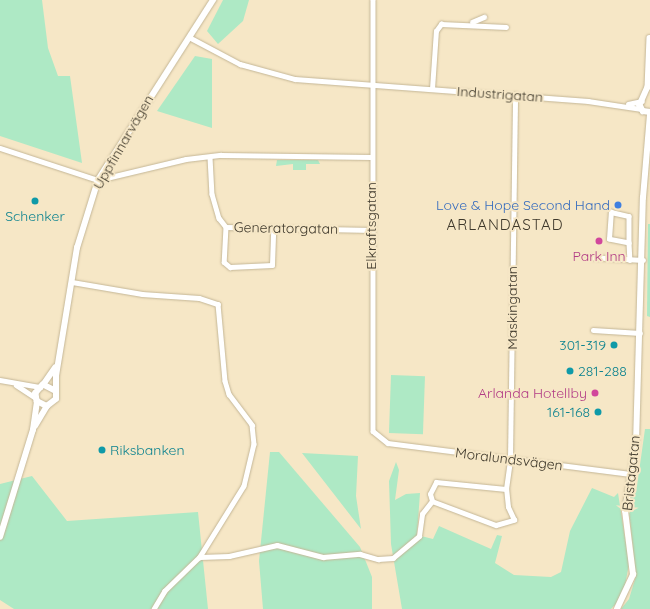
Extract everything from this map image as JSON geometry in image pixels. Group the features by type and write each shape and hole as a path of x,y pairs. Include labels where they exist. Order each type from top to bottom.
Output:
{"street":[{"name":"Uppfinnarvägen","path":"47,406 56,399 55,390 80,233 98,180 213,0"},
{"name":"Elkraftsgatan","path":"373,0 371,157 373,431 388,443"},
{"path":"470,23 484,17"},
{"path":"432,89 438,27 444,23 470,23 506,27"},
{"name":"Industrigatan","path":"189,37 221,56 276,75 628,104 642,110"},
{"name":"Bristagatan","path":"647,129 642,110 649,89 650,38"},
{"name":"Maskingatan","path":"432,501 496,525 514,520 508,507 506,489 510,459 515,95"},
{"name":"Industrigatan","path":"628,104 645,99"},
{"name":"Bristagatan","path":"617,609 633,575 625,511 636,444 647,129 650,114 642,110"},
{"path":"0,148 98,180 210,156 371,157"},
{"name":"Generatorgatan","path":"210,156 213,199 219,218 226,227 372,230"},
{"path":"630,243 608,239 611,212 629,216 630,243 630,260"},
{"path":"226,227 224,262 230,267 272,265 273,229"},
{"path":"588,257 643,260"},
{"path":"72,282 142,294 199,298 218,304 225,381 229,394 252,425 254,444 244,486 200,558 165,591 154,609"},
{"path":"593,330 640,333"},
{"name":"Uppfinnarvägen","path":"36,399 41,386 54,371 62,347"},
{"path":"0,380 15,384 41,386 55,390"},
{"path":"15,384 47,406 33,430"},
{"path":"0,537 33,430 36,399"},
{"name":"Moralundsvägen","path":"388,443 630,474"},
{"path":"200,558 229,556 277,545 323,557 360,554 378,559 393,558 419,536 422,514 432,501 430,494 436,482 506,489"}],"green space":[{"path":"0,0 42,0 48,48 58,76 70,76 82,163 0,136"},
{"path":"223,0 249,0 243,21 218,44 207,31"},
{"path":"195,56 212,59 212,128 157,111"},
{"path":"277,160 318,160 320,164 306,164 306,170 293,170 293,164 276,166"},
{"path":"648,224 650,224 650,317 647,316"},
{"path":"391,375 425,376 423,434 389,433"},
{"path":"645,429 650,429 650,609 621,609 629,599 636,576 628,502 632,491 636,493"},
{"path":"270,452 279,452 360,547 372,577 372,609 263,609 259,561"},
{"path":"302,453 358,456 356,496 361,529"},
{"path":"396,462 399,470 395,500 406,494 420,493 417,535 433,539 439,526 491,549 497,535 502,536 495,563 514,575 551,577 561,572 570,531 592,488 614,497 618,493 629,564 623,596 611,609 402,609 391,544 389,481"},
{"path":"32,476 67,521 198,512 208,609 14,609 0,600 0,484"}],"place":[{"name":"Schenker","path":"35,201"},
{"name":"Love & Hope Second Hand","path":"618,205"},
{"name":"Park Inn","path":"599,241"},
{"name":"301-319","path":"614,345"},
{"name":"281-288","path":"570,371"},
{"name":"Arlanda Hotellby","path":"595,393"},
{"name":"161-168","path":"598,412"},
{"name":"Riksbanken","path":"102,450"}],"district":[{"name":"ARLANDASTAD","path":"505,225"}]}
